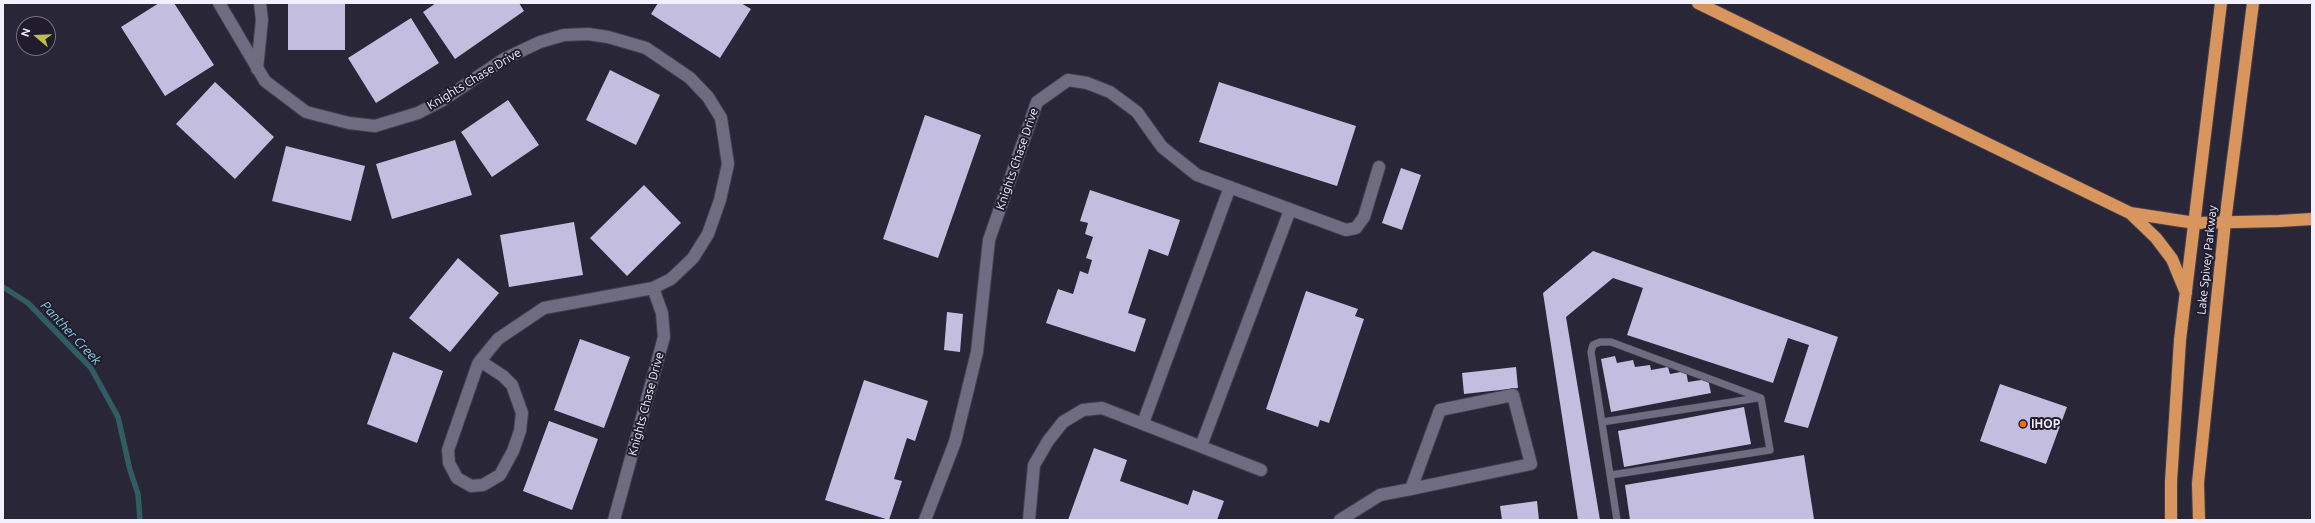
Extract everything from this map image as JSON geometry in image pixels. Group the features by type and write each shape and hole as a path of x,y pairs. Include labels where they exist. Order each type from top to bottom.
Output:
{"highway":[{"path":"1698,3 2130,213 2195,223 2312,218"},
{"name":"Lake Spivey Parkway","path":"2171,520 2171,482 2180,340 2221,3"},
{"name":"Lake Spivey Parkway","path":"2199,520 2198,483 2225,222 2252,3"},
{"path":"2130,213 2156,238 2172,259 2186,293"}],"street":[{"name":"Knights Chase Drive","path":"219,3 257,70 265,81 306,112 350,123 375,126 391,123 430,106 504,59 540,42 564,35 588,34 608,37 646,48 690,78 708,97 721,118 728,164 720,200 708,234 692,258 671,279 654,288 544,308 498,339 480,361 462,405 448,450 449,463 457,478 471,486 483,485 500,475 513,451 520,431 522,413 512,385 503,376 480,361"},
{"path":"257,70 262,20 260,3"},
{"name":"Knights Chase Drive","path":"925,520 954,442 977,352 989,240 1037,102 1068,80 1087,83 1110,92 1137,112 1162,147 1197,175 1346,230 1356,228 1364,217 1379,167"},
{"path":"1143,423 1230,187"},
{"path":"1201,446 1290,210"},
{"name":"Knights Chase Drive","path":"614,520 664,338 662,313 654,288"},
{"path":"1340,520 1380,495 1411,489 1531,464 1513,395 1440,410 1411,489"},
{"path":"1029,520 1034,465 1048,441 1063,422 1082,410 1102,408 1262,470"}],"lane":[{"path":"1617,520 1591,352 1593,345 1600,342 1611,342 1761,398"},
{"path":"1602,422 1761,398"},
{"path":"1611,475 1770,450 1761,398"}],"building":[{"path":"159,3 174,3 214,65 165,96 121,27"},
{"path":"288,3 345,3 345,50 288,50"},
{"path":"436,3 519,3 524,11 455,59 423,12"},
{"path":"658,3 741,3 751,9 720,58 651,14"},
{"path":"411,18 439,63 376,103 348,58"},
{"path":"610,70 660,95 636,145 586,120"},
{"path":"215,82 274,137 235,179 176,124"},
{"path":"1219,82 1356,126 1337,186 1199,142"},
{"path":"508,100 539,145 492,177 461,132"},
{"path":"925,115 981,135 938,258 883,239"},
{"path":"455,140 472,195 392,219 376,164"},
{"path":"286,146 365,166 351,221 272,201"},
{"path":"1401,168 1421,175 1402,230 1382,223"},
{"path":"644,185 681,223 627,276 590,238"},
{"path":"1090,190 1180,220 1168,256 1149,249 1128,313 1146,319 1135,352 1046,323 1058,289 1073,294 1080,271 1088,274 1092,260 1086,258 1093,237 1085,234 1088,223 1080,221"},
{"path":"574,222 583,275 509,287 500,235"},
{"path":"1593,251 1838,337 1808,428 1784,422 1809,345 1788,338 1773,383 1627,335 1643,288 1613,278 1566,317 1600,520 1578,520 1543,293"},
{"path":"458,258 499,293 450,352 409,318"},
{"path":"1306,291 1358,309 1355,316 1364,319 1329,423 1320,420 1318,427 1266,409"},
{"path":"947,312 963,314 960,352 944,350"},
{"path":"580,339 630,357 604,428 554,410"},
{"path":"393,352 443,371 417,443 367,424"},
{"path":"1615,356 1617,363 1633,360 1635,367 1650,365 1651,370 1668,367 1670,374 1686,371 1688,382 1708,379 1711,393 1611,412 1601,359"},
{"path":"1516,367 1518,388 1464,394 1462,373"},
{"path":"864,380 928,401 915,441 907,438 894,479 902,481 889,520 825,500"},
{"name":"IHOP","path":"2000,384 2067,407 2046,464 1980,441"},
{"path":"1744,407 1751,444 1624,467 1618,431"},
{"path":"549,421 598,439 572,510 523,491"},
{"path":"1094,448 1127,460 1120,481 1188,505 1193,490 1224,501 1217,520 1068,520"},
{"path":"1804,455 1814,519 1630,520 1625,485"},
{"path":"1537,501 1539,520 1502,520 1500,506"}],"waterway":[{"name":"Panther Creek","path":"3,287 28,303 91,368 118,417 130,470 138,494 140,520"}],"place":[{"name":"IHOP","path":"2023,424"}]}
